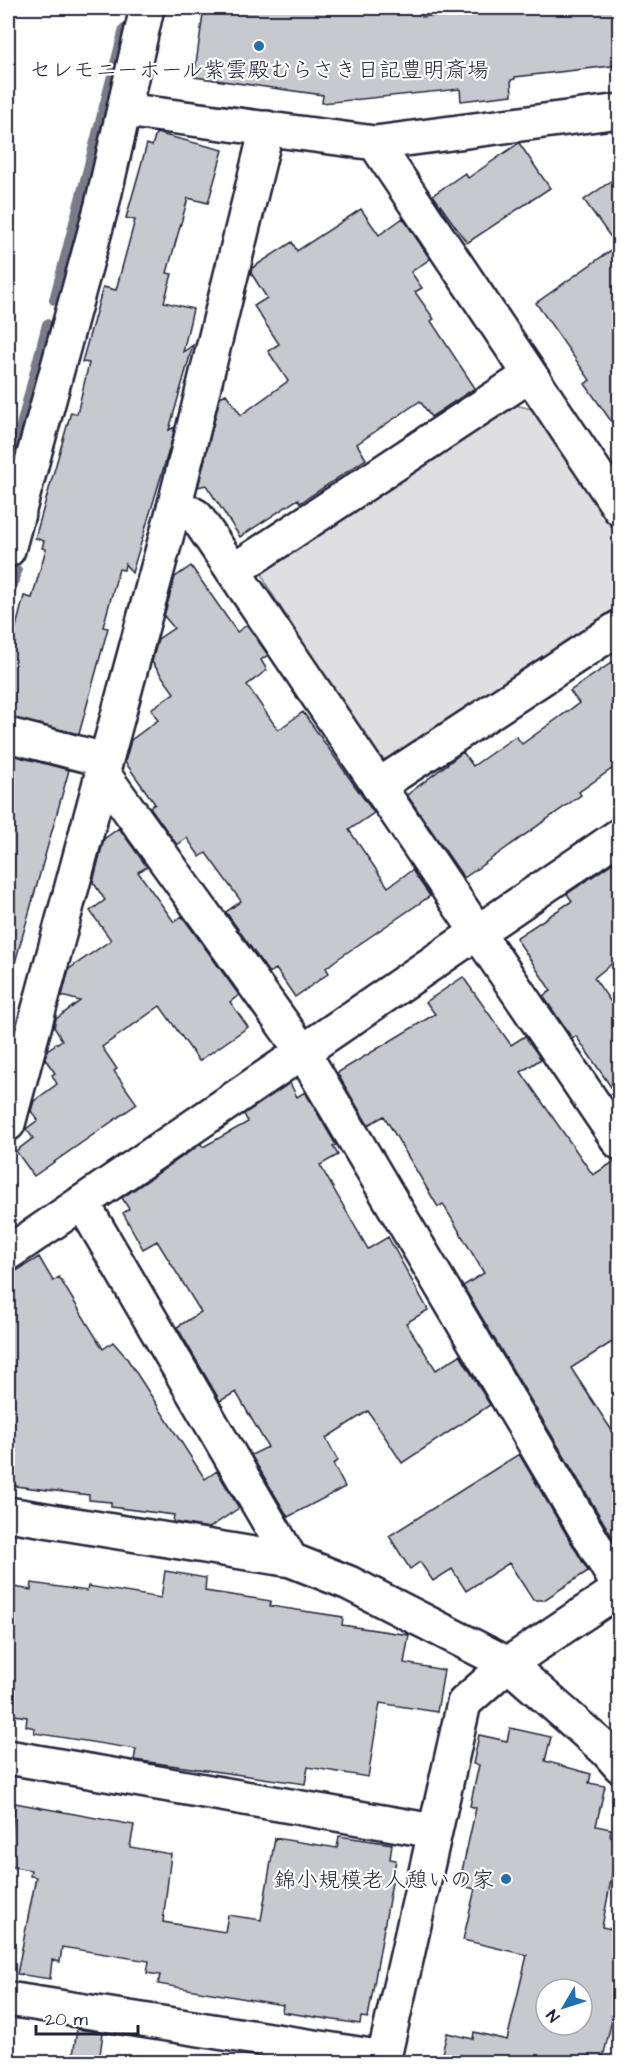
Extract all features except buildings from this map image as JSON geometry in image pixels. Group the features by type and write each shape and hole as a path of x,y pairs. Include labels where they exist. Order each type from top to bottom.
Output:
{"street":[{"path":"8,550 102,205 147,8"},
{"path":"124,110 375,143 620,111"},
{"path":"8,1124 175,504 267,128"},
{"path":"375,143 620,508"},
{"path":"233,571 530,375"},
{"path":"175,504 196,516 477,933 608,1100 620,1143"},
{"path":"378,786 620,627"},
{"path":"8,735 103,766 303,1052 620,1588 508,1664 464,1703 383,2060 8,1999"},
{"path":"8,1253 620,835"},
{"path":"82,1202 291,1560"},
{"path":"8,1514 291,1560 349,1583 508,1664 606,1750 620,1766"},
{"path":"8,1756 434,1831"}],"shaded area":[{"path":"515,405 532,409 619,538 619,608 392,760 375,757 266,584 260,567"}],"waterway":[{"path":"54,300 124,29"},
{"path":"8,476 47,324"},
{"path":"11,591 17,570"}],"place":[{"name":"セレモニーホール紫雲殿むらさき日記豊明斎場","path":"259,46"},
{"name":"錦小規模老人憩いの家","path":"506,1879"}]}
